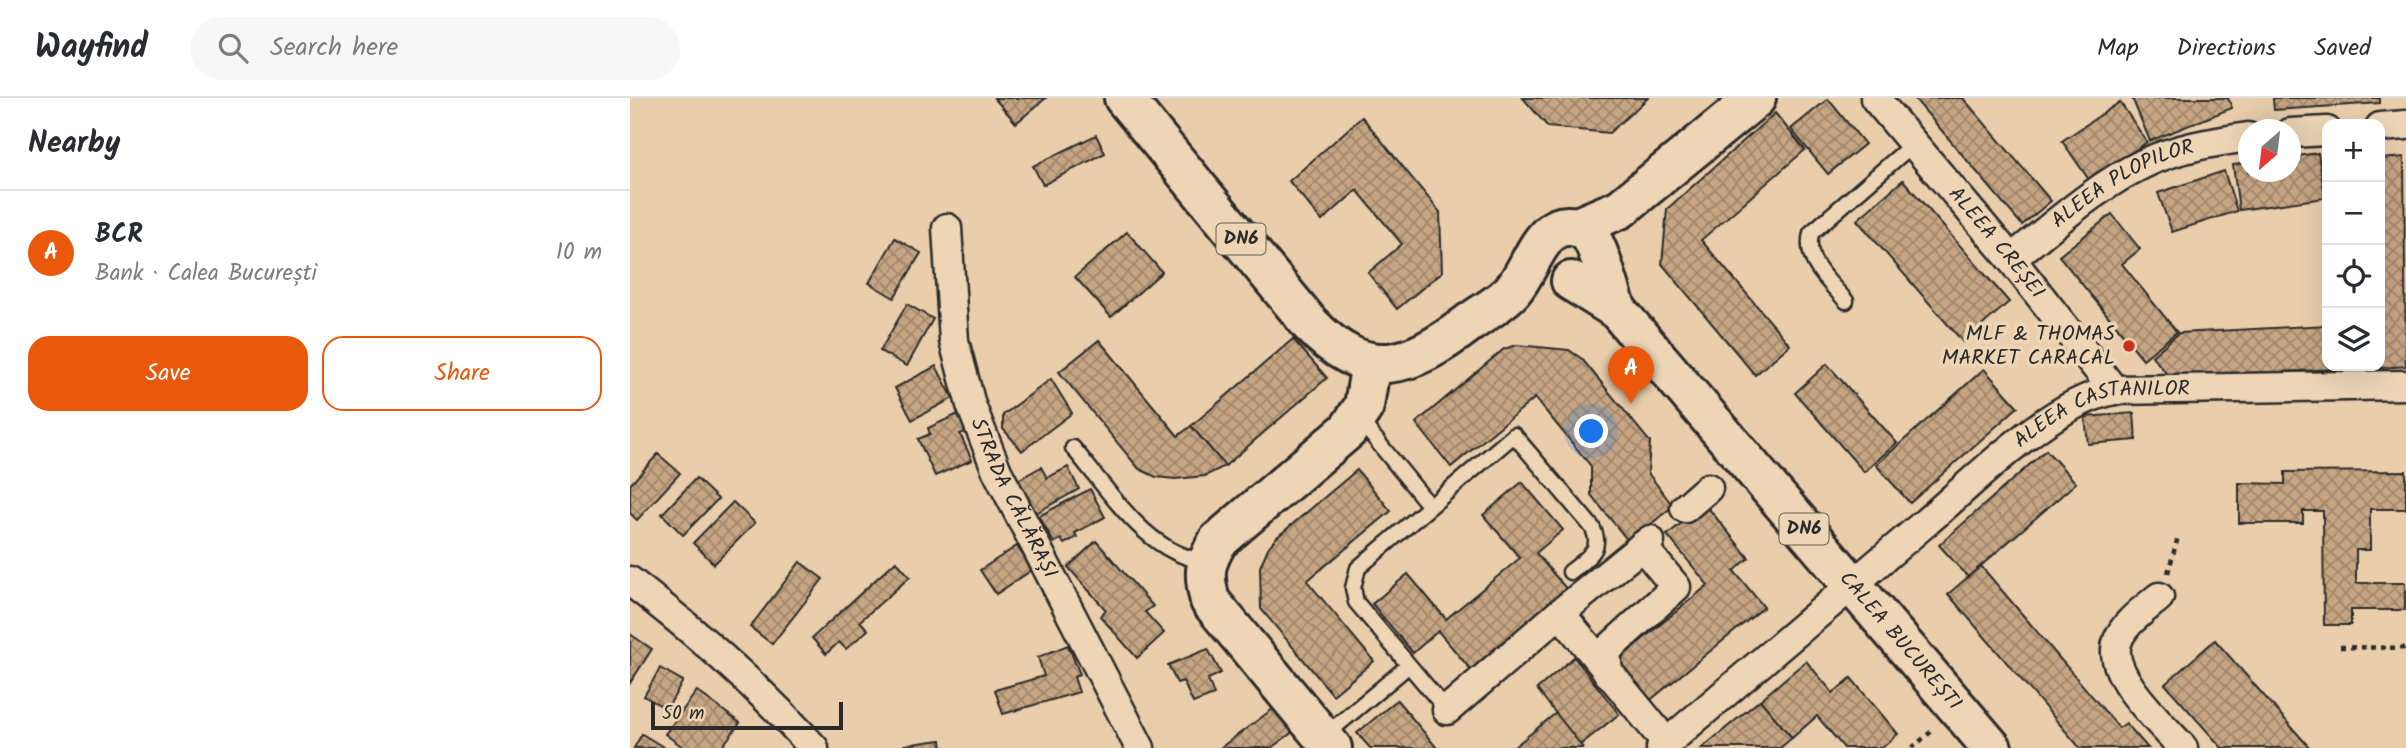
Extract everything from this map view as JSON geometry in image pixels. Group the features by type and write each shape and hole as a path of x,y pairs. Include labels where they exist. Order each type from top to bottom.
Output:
{"main road":[{"name":"DN6","path":"1124,98 1310,324 1340,351 1371,362 1406,361 1422,356 1511,292"},
{"path":"1511,292 1581,259 1620,209 1756,98"},
{"path":"1511,292 1541,246 1545,269 1581,259"},
{"name":"CALEA BUCUREȘTI","path":"1581,259 1616,310 1992,748"},
{"path":"1327,743 1210,601 1205,580 1206,561 1218,541 1335,442 1358,418 1368,389 1371,362"}],"street":[{"name":"ALEEA CREȘEI","path":"1875,98 2011,259 2114,390"},
{"path":"2385,127 2406,125"},
{"path":"2301,132 2322,131"},
{"name":"ALEEA PLOPILOR","path":"2011,259 2112,181 2146,162 2211,142 2238,138"},
{"name":"STRADA CĂLĂRAȘI","path":"947,228 954,341 971,405 997,471 1140,748"},
{"name":"ALEEA CASTANILOR","path":"1658,739 1852,585 2050,419 2092,395 2114,390 2406,385"},
{"path":"1685,508 1708,488"},
{"path":"1451,715 1560,613 1646,543 1676,587 1606,651 1608,673"},
{"path":"630,581 724,657 779,709 814,748"},
{"path":"2159,597 2123,631 2115,653 2119,670 2129,686 2183,748"},
{"path":"1560,613 1658,739"}],"lane":[{"path":"1846,301 1814,265 1808,247 1811,233 1913,144"},
{"path":"1358,418 1429,505"},
{"path":"1451,715 1356,602 1353,588 1358,568 1514,435 1592,527 1598,539 1596,551 1570,572"},
{"path":"1073,448 1148,535 1175,554 1206,561"},
{"path":"1327,743 1408,666"}],"path":[{"path":"2159,597 2178,537"},
{"path":"2340,647 2406,648"},
{"path":"1912,748 1933,730"}],"building":[{"path":"994,98 1046,98 1016,123"},
{"path":"1523,98 1648,98 1609,133 1548,127"},
{"path":"1914,98 1963,98 2051,201 2022,225"},
{"path":"2132,98 2228,98 2232,108 2150,141"},
{"path":"2273,98 2380,98 2380,103 2274,110"},
{"path":"1828,99 1865,144 1828,174 1791,129"},
{"path":"2120,102 2147,142 2090,181 2062,141"},
{"path":"1775,113 1805,150 1701,240 1790,345 1755,375 1662,264 1667,209"},
{"path":"1362,117 1440,212 1442,272 1397,309 1368,273 1402,244 1357,190 1322,221 1289,181"},
{"path":"1096,135 1105,153 1043,185 1033,166"},
{"path":"2318,153 2322,198 2239,210 2233,165 2238,164 2238,182 2301,182 2301,155"},
{"path":"2404,157 2406,366 2385,368 2385,182 2385,159"},
{"path":"2224,171 2237,211 2172,232 2158,193"},
{"path":"1903,180 2009,302 1963,342 1857,220"},
{"path":"2112,214 2140,249 2122,264 2177,332 2143,359 2059,256"},
{"path":"1127,232 1162,272 1111,317 1075,277"},
{"path":"895,238 921,253 894,298 869,283"},
{"path":"907,304 933,319 907,366 880,351"},
{"path":"2322,325 2322,370 2170,378 2152,356 2179,333"},
{"path":"1293,339 1327,378 1225,466 1191,426"},
{"path":"1099,340 1178,436 1191,426 1225,466 1205,476 1175,479 1156,477 1139,469 1059,372"},
{"path":"1517,345 1569,350 1582,359 1650,442 1648,473 1673,506 1629,542 1591,495 1591,466 1535,398 1451,467 1416,423 1504,349"},
{"path":"1827,364 1897,443 1864,472 1795,393"},
{"path":"936,366 953,398 912,420 895,388"},
{"path":"1984,369 2018,407 1910,503 1876,465"},
{"path":"1051,379 1072,413 1022,451 1003,429 1003,415"},
{"path":"2134,413 2136,440 2088,444 2085,417"},
{"path":"958,414 966,432 960,434 972,460 935,476 918,439 930,434 928,428"},
{"path":"2046,450 2076,483 1968,577 1939,545"},
{"path":"658,454 680,473 637,520 630,513 630,485"},
{"path":"1041,467 1047,478 1068,467 1079,489 1036,513 1018,480"},
{"path":"1357,470 1391,511 1307,581 1374,661 1333,695 1261,609 1260,567 1268,548 1276,538"},
{"path":"2406,471 2406,509 2370,509 2370,550 2356,550 2356,583 2405,583 2405,610 2351,610 2351,625 2324,625 2323,511 2303,511 2303,523 2239,523 2239,483 2285,484 2285,472"},
{"path":"696,478 718,499 683,535 662,514"},
{"path":"1522,482 1563,530 1536,553 1568,591 1472,671 1438,631 1413,653 1372,604 1408,574 1446,619 1520,558 1483,515"},
{"path":"1090,489 1105,517 1075,533 1077,537 1064,544 1061,539 1054,543 1039,516"},
{"path":"733,502 755,523 714,564 693,543"},
{"path":"1705,504 1749,558 1734,571 1764,607 1648,702 1615,662 1708,585 1667,535"},
{"path":"1096,541 1153,606 1145,612 1164,633 1137,658 1100,616 1106,610 1068,567"},
{"path":"1017,546 1022,554 1029,550 1035,568 996,594 980,570"},
{"path":"896,561 910,577 860,621 868,630 846,649 839,642 826,654 812,638"},
{"path":"800,562 823,579 772,644 750,627"},
{"path":"1981,566 2119,728 2126,723 2148,748 2080,748 1948,594"},
{"path":"630,634 652,649 630,683"},
{"path":"2215,640 2310,748 2222,748 2165,684"},
{"path":"1068,645 1080,674 1074,677 1079,692 1003,714 995,690 1044,676 1038,657"},
{"path":"1208,649 1221,673 1208,679 1214,695 1193,703 1183,681 1177,683 1168,665"},
{"path":"1574,657 1619,714 1580,745 1537,689"},
{"path":"1806,661 1833,693 1851,678 1898,734 1882,748 1844,748 1817,716 1792,738 1760,700"},
{"path":"660,668 683,681 667,709 644,696"},
{"path":"697,691 740,723 721,748 684,748 665,734"},
{"path":"1397,700 1437,748 1370,748 1357,733"},
{"path":"1760,700 1792,738 1780,748 1702,748"},
{"path":"1274,708 1294,731 1271,748 1220,748"},
{"path":"1556,713 1583,748 1513,748"},
{"path":"642,734 665,748 634,748"},
{"path":"941,740 942,748 904,748 904,745"}],"place":[{"name":"MLF & THOMAS MARKET CARACAL","path":"2129,346"},
{"name":"BCR","path":"1631,404"}]}
